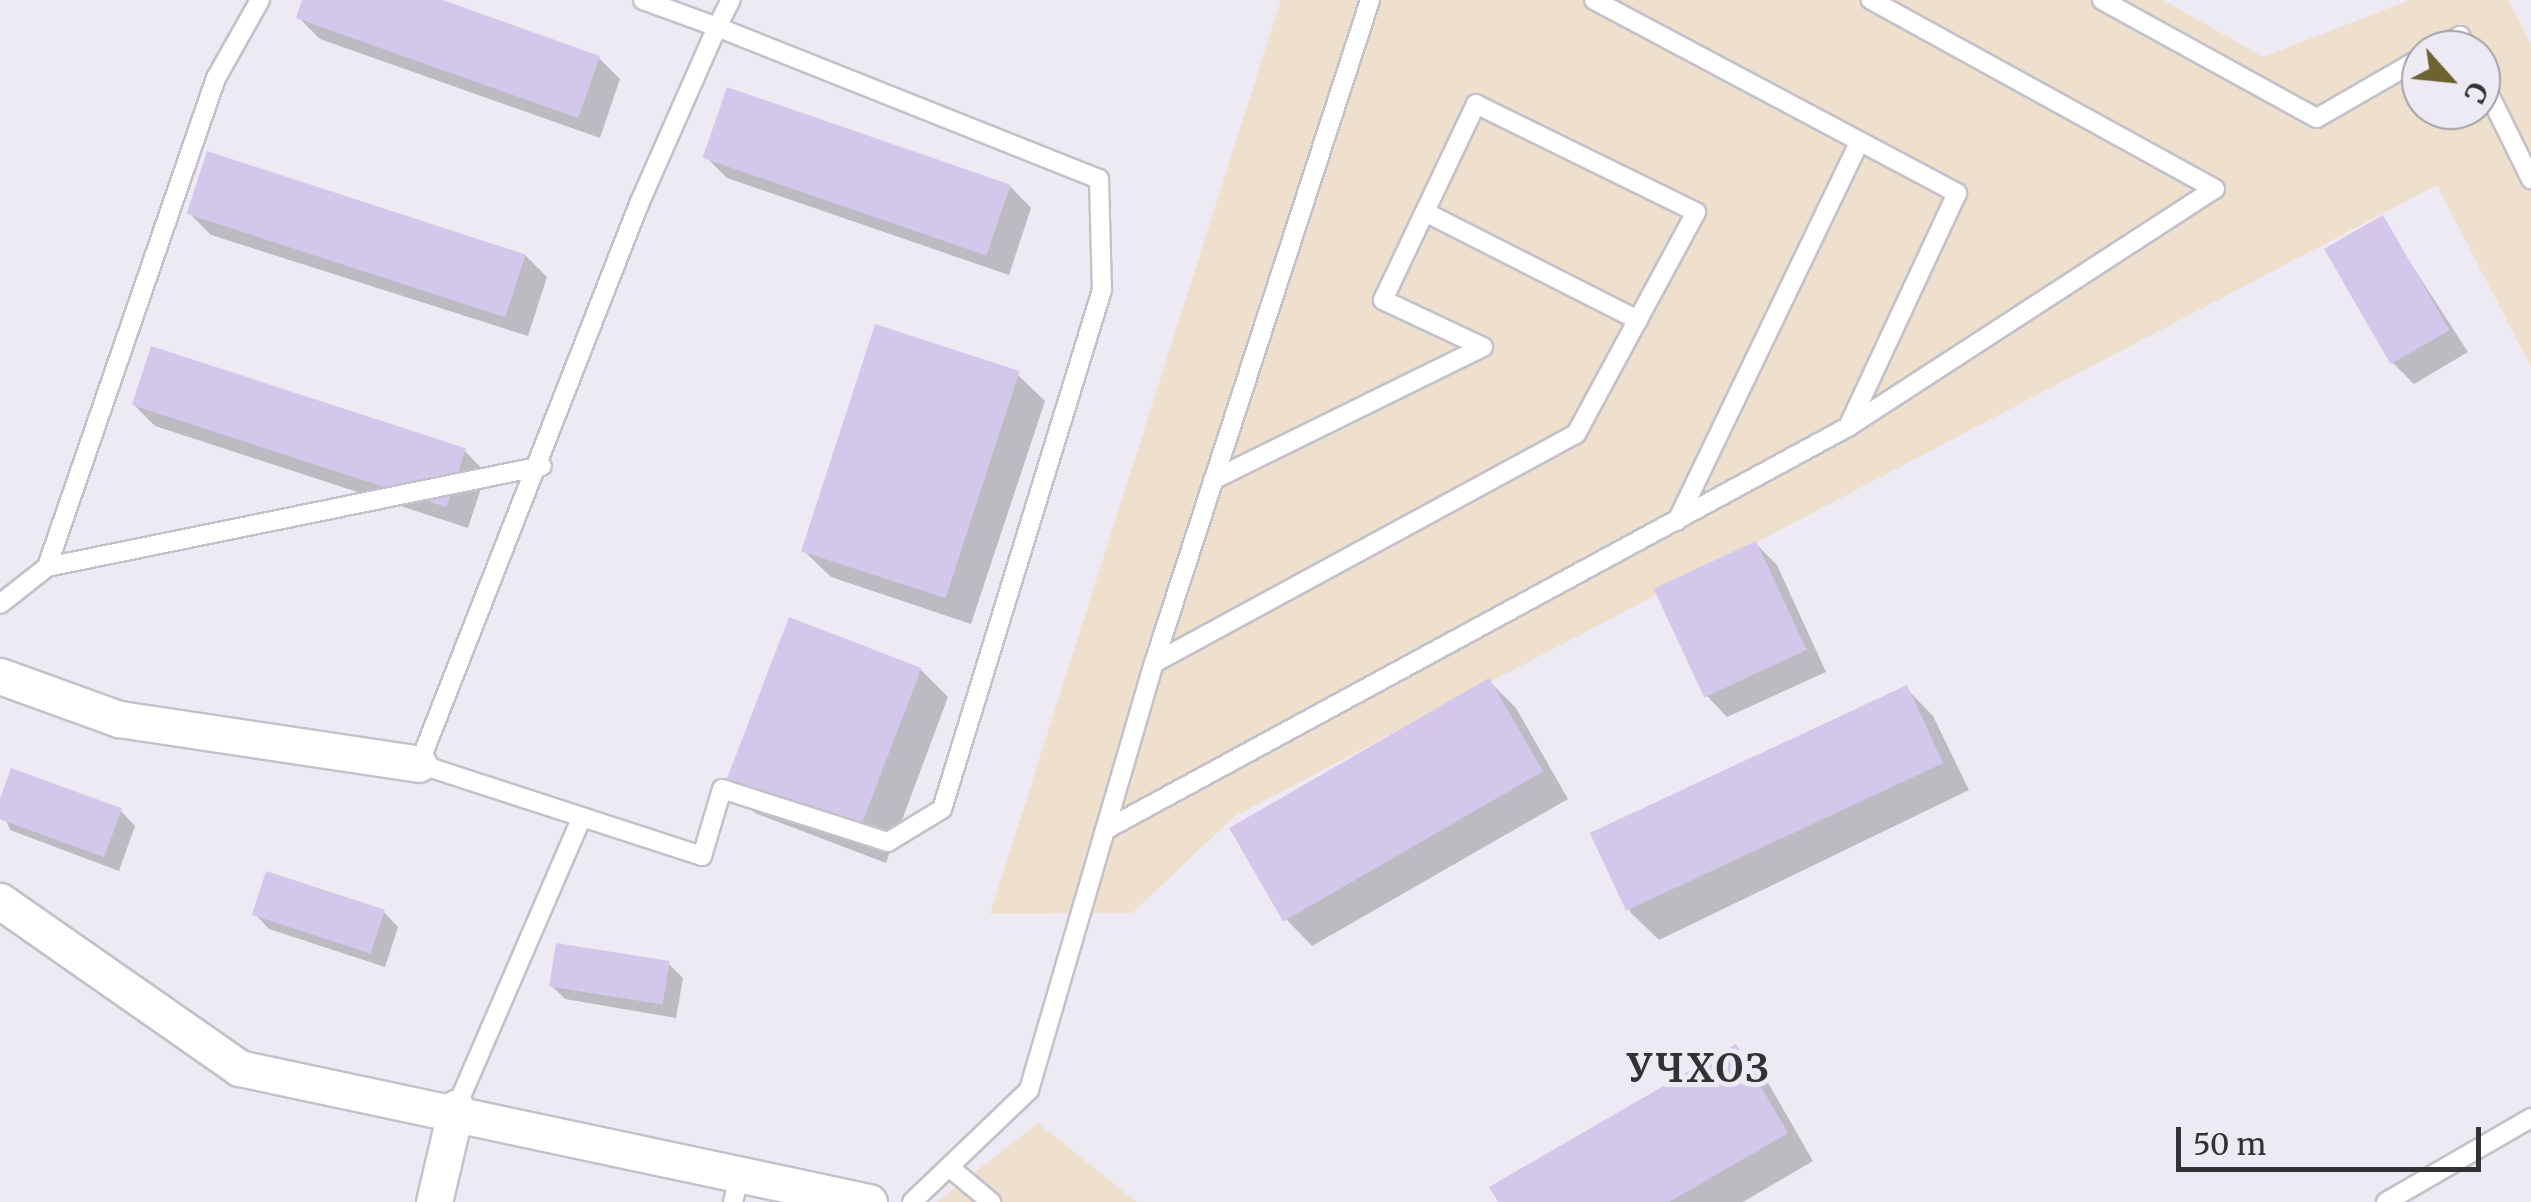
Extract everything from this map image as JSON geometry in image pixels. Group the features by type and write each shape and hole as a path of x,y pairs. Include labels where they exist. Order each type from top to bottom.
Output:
{"street":[{"path":"0,676 119,719 419,764"},
{"path":"0,901 239,1068 456,1108 736,1187 869,1202"},
{"path":"434,1202 456,1108"}],"lane":[{"path":"46,567 216,78 260,0"},
{"path":"642,0 716,27 1098,179 1102,290 942,809 888,842 722,789 702,856 419,764 716,27 731,0"},
{"path":"912,1202 1030,1090 1154,663 1370,0"},
{"path":"1594,0 1858,145 1957,194 1848,427"},
{"path":"1106,830 1848,427 2215,189 1871,0"},
{"path":"2102,0 2317,118 2401,70"},
{"path":"1154,663 1576,434 1696,212 1476,104 1383,300 1483,347 1213,480"},
{"path":"2501,118 2531,179"},
{"path":"1677,521 1858,145"},
{"path":"1425,212 1638,320"},
{"path":"0,604 46,567 542,466"},
{"path":"456,1108 582,817"},
{"path":"2386,1202 2531,1118"},
{"path":"949,1167 991,1202"}],"shaded area":[{"path":"1281,0 2163,0 2263,57 2410,0 2508,0 2531,44 2531,367 2437,185 1235,816 1132,913 990,914"},
{"path":"1038,1123 1137,1202 937,1202"}],"building":[{"path":"302,0 443,0 600,56 578,118 296,18"},
{"path":"727,87 1011,185 986,256 703,158"},
{"path":"207,151 526,255 505,317 187,214"},
{"path":"2383,215 2450,330 2391,364 2324,249"},
{"path":"875,324 1020,371 946,598 801,551"},
{"path":"151,346 466,448 447,507 132,405"},
{"path":"1756,541 1807,650 1704,698 1654,589"},
{"path":"789,617 922,668 857,837 724,786"},
{"path":"1489,678 1543,772 1283,922 1229,828"},
{"path":"1907,685 1943,763 1626,911 1590,833"},
{"path":"11,768 122,808 104,857 0,819 0,798"},
{"path":"266,871 385,910 371,953 252,915"},
{"path":"556,943 670,961 663,1004 549,986"},
{"path":"1736,1044 1788,1133 1669,1202 1498,1202 1489,1187"}],"district":[{"name":"УЧХОЗ","path":"1699,1069"}]}
